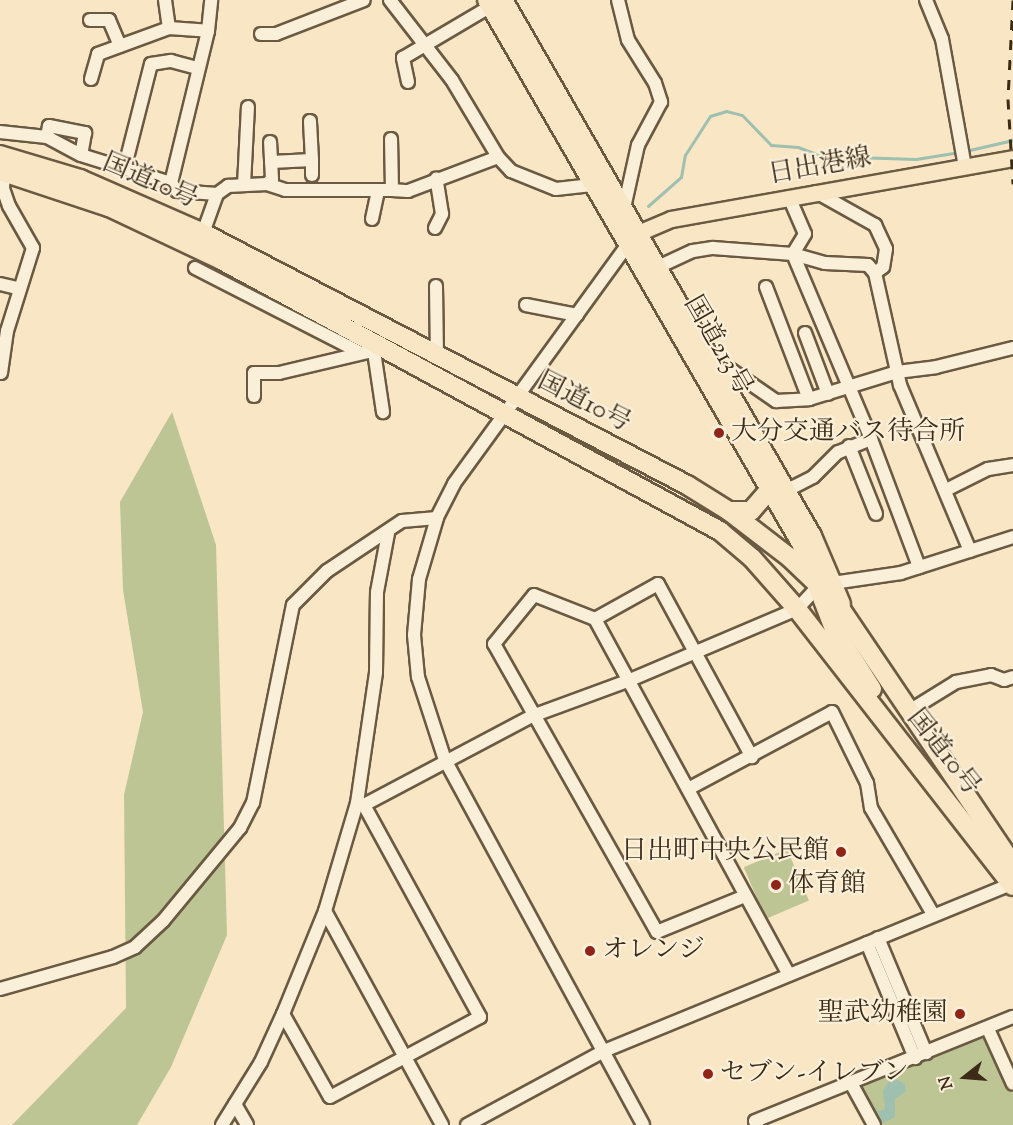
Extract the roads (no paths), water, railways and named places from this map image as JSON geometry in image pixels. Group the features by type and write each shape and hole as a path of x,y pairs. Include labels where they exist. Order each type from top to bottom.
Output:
{"highway":[{"name":"国道213号","path":"494,2 778,490"},
{"name":"国道10号","path":"1,166 80,179 203,233 687,485 729,511 826,583 848,623 1013,864"},
{"name":"国道10号","path":"1,166 120,212 369,348 506,413 720,531 752,558 797,609 1012,884"},
{"name":"国道213号","path":"602,184 624,208 633,238 658,267 718,372 778,490 801,543 826,583 841,643 911,752"},
{"path":"729,511 751,511 778,490"}],"main road":[{"name":"日出港線","path":"633,238 671,219 1013,158"}],"street":[{"path":"165,0 169,28"},
{"path":"171,183 197,68 208,31 211,0"},
{"path":"261,34 276,34 364,0"},
{"path":"390,0 425,42 498,157 512,171 548,187 602,184"},
{"path":"618,0 628,40 655,82 661,102 638,145 624,208"},
{"path":"926,0 942,39 965,167"},
{"path":"408,82 403,58 425,42 444,35 494,2"},
{"path":"90,20 109,20 120,46"},
{"path":"91,79 98,54 169,28 208,31"},
{"path":"125,166 151,64 171,61 197,68"},
{"path":"244,185 248,107"},
{"path":"310,121 312,175"},
{"path":"47,137 49,126 86,133 81,156"},
{"path":"0,132 47,137 81,156 125,166 171,183 177,191 217,194"},
{"path":"391,139 392,190"},
{"path":"267,184 272,179 270,142"},
{"path":"203,233 217,194 228,186 267,184 285,190 408,191 436,178 498,157"},
{"path":"271,162 312,160"},
{"path":"1,166 3,189 9,206 33,248 18,288 1,373"},
{"path":"435,228 442,214 436,178"},
{"path":"372,219 378,191"},
{"path":"816,192 875,225 886,249 883,267 875,273"},
{"path":"789,197 805,234 793,254"},
{"path":"633,238 454,484 437,518 419,579 414,635 418,677 445,760 643,1125"},
{"path":"658,267 693,251 713,249 793,254 825,264 868,265 875,273 897,372 970,551"},
{"path":"793,254 871,439 919,567"},
{"path":"195,268 369,348"},
{"path":"0,284 18,288"},
{"path":"436,286 437,355"},
{"path":"766,287 809,399"},
{"path":"526,305 577,315"},
{"path":"805,333 828,394"},
{"path":"254,396 254,373 279,373 369,348"},
{"path":"369,348 383,412"},
{"path":"718,372 731,370 776,401 809,399 850,389 897,372 936,367 1013,348"},
{"path":"778,490 813,477 821,464 849,446 871,439"},
{"path":"849,446 876,514"},
{"path":"946,490 988,469 1013,465"},
{"path":"0,989 113,957 135,947 163,921 240,828 253,803 293,605 327,571 388,533 402,521 437,518"},
{"path":"222,1125 283,1014 326,911 360,804 376,672 377,592 388,533"},
{"path":"360,804 532,716 630,680 797,609 826,583 919,567 1013,537"},
{"path":"595,619 658,584 752,757"},
{"path":"746,896 657,932 532,716 494,645 534,595 595,619 630,680 789,975"},
{"path":"909,711 956,682 991,675 1004,681 1013,677"},
{"path":"688,789 752,757 832,712 861,769 876,817 933,914"},
{"path":"283,1014 330,1097 480,1017 360,804"},
{"path":"467,1125 604,1051 933,914 1012,884"},
{"path":"326,911 442,1125"},
{"path":"872,941 921,1055"},
{"path":"758,1125 755,1121 1013,1017"},
{"path":"988,1029 1013,1084"},
{"path":"851,1083 873,1125"},
{"path":"235,1104 247,1125"}],"waterway":[{"path":"648,206 681,177 685,155 710,116 726,111 742,115 771,145 798,147 822,156 916,159 959,152"},
{"path":"965,151 1013,140"}],"railway":[{"path":"1013,0 1008,99 1013,184"}],"place":[{"name":"大分交通バス待合所","path":"719,433"},
{"name":"日出町中央公民館","path":"841,852"},
{"name":"体育館","path":"776,885"},
{"name":"オレンジ","path":"590,951"},
{"name":"聖武幼稚園","path":"960,1014"},
{"name":"セブン-イレブン","path":"708,1074"}]}
